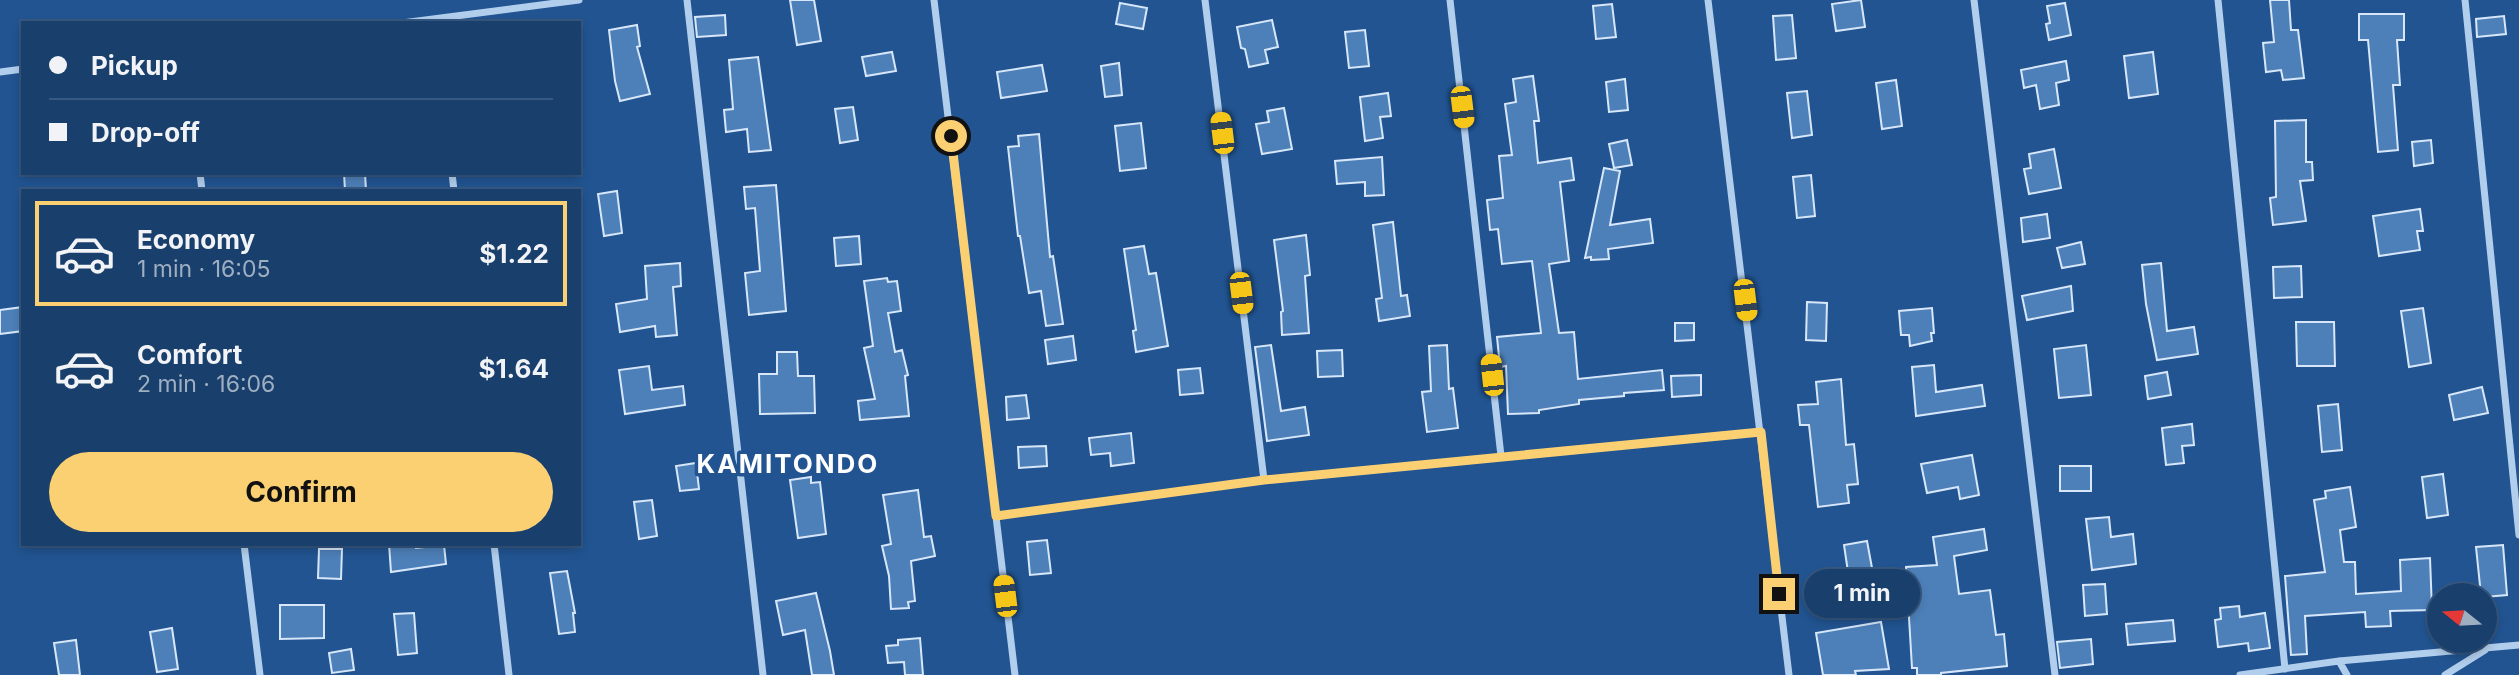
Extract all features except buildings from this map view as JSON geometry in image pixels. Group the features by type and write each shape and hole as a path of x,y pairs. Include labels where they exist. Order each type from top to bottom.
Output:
{"street":[{"path":"435,21 579,0"},
{"path":"687,0 763,675"},
{"path":"934,0 1015,675"},
{"path":"1205,0 1264,480"},
{"path":"1450,0 1501,456"},
{"path":"1708,0 1788,675"},
{"path":"1974,0 2055,675"},
{"path":"2218,0 2285,669"},
{"path":"2465,0 2519,535"},
{"path":"0,72 21,69"},
{"path":"996,516 1264,480 1761,432"},
{"path":"244,546 260,675"},
{"path":"494,546 509,675"},
{"path":"2497,647 2519,645"},
{"path":"2240,675 2339,661 2431,653"},
{"path":"2445,675 2480,653"},
{"path":"2339,661 2347,675"}],"district":[{"name":"KAMITONDO","path":"788,463"}],"route":[{"path":"951,136 996,516 1264,480 1761,432 1779,594"}]}
